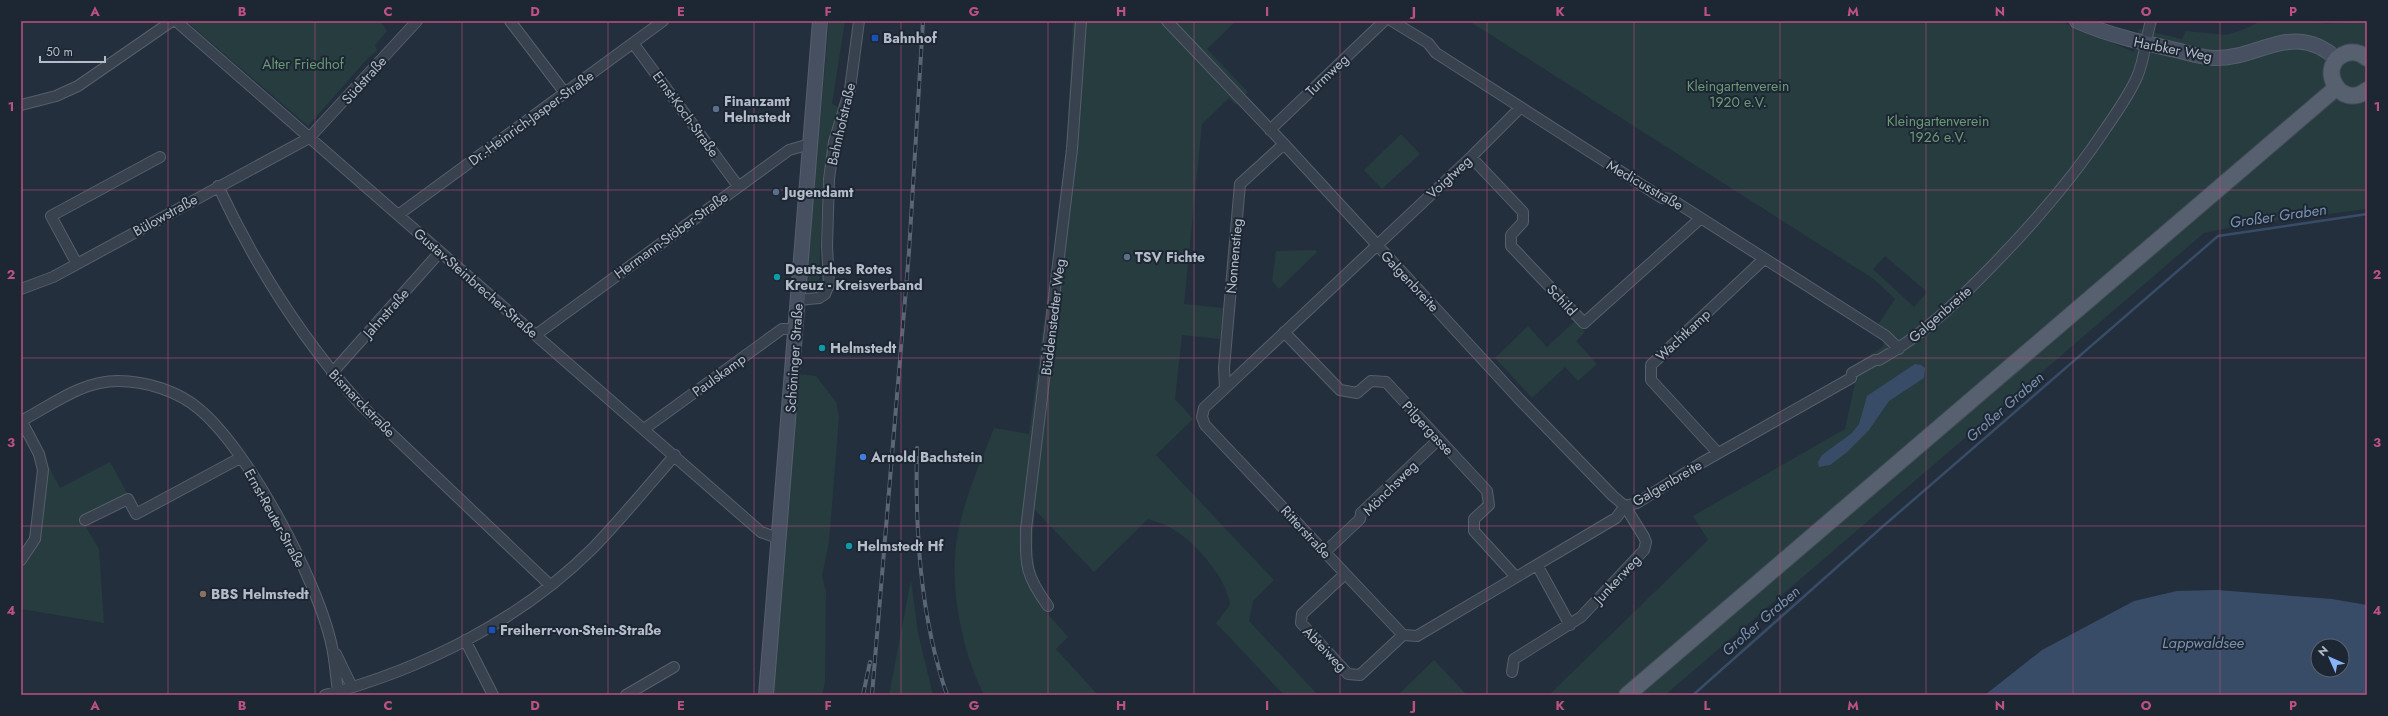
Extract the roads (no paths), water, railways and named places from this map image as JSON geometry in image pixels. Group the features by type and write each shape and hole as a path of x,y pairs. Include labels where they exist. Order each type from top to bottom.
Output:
{"main road":[{"name":"Schöninger Straße","path":"766,695 780,538 820,21"},
{"name":"Harbker Weg","path":"2077,21 2106,34 2200,57 2219,58 2238,55 2289,41 2321,47 2336,59"},
{"path":"2367,58 2357,52 2349,52 2336,59 2331,70 2331,77 2336,88 2346,95 2352,96 2367,90"},
{"path":"1627,695 2336,88"}],"street":[{"path":"21,106 56,96 78,86 172,21"},
{"name":"Gustav-Steinbrecher-Straße","path":"176,21 440,252 537,334 761,532 780,538"},
{"name":"Südstraße","path":"309,138 417,21"},
{"path":"510,21 565,93"},
{"name":"Dr.-Heinrich-Jasper-Straße","path":"398,215 663,21"},
{"name":"Bahnhofstraße","path":"798,300 819,298 825,294 829,285 827,246 829,179 834,142 850,89 859,21"},
{"name":"Büddenstedter Weg","path":"1048,606 1032,582 1028,571 1026,560 1026,529 1072,149 1081,21"},
{"name":"Galgenbreite","path":"1167,21 1284,144 1520,400 1613,496 1625,506 1638,503 1718,453 1850,378 1852,374 1875,360 1879,360 1899,349 1927,329 1950,308 2014,244 2051,202 2096,142 2132,87 2140,70 2147,45 2151,21"},
{"name":"Turmweg","path":"1270,130 1384,21"},
{"name":"Medicusstraße","path":"1392,21 1428,43 1436,53 1520,108 1662,198 1671,199 1886,336 1899,349"},
{"name":"Ernst-Koch-Straße","path":"634,43 738,186"},
{"name":"Voigtweg","path":"1377,245 1471,157 1520,108"},
{"name":"Bülowstraße","path":"21,289 53,277 218,186 309,138"},
{"name":"Hermann-Stöber-Straße","path":"537,334 788,150 810,144"},
{"name":"Nonnenstieg","path":"1225,388 1224,368 1240,184 1284,144"},
{"path":"77,264 51,216 160,157"},
{"name":"Schild","path":"1471,157 1523,212 1523,222 1511,235 1511,246 1584,323 1700,218"},
{"name":"Bismarckstraße","path":"218,186 274,288 296,323 332,373 360,404 550,585"},
{"name":"Ritterstraße","path":"1377,245 1204,408 1202,417 1205,425 1403,635"},
{"name":"Jahnstraße","path":"332,373 440,252"},
{"name":"Wachtkamp","path":"1718,453 1651,380 1651,365 1764,258"},
{"name":"Paulskamp","path":"644,429 782,329 796,329"},
{"name":"Pilgergasse","path":"1284,332 1340,390 1357,393 1370,380 1386,382 1438,440 1487,491 1489,505 1474,519 1474,531 1516,577"},
{"name":"Ernst-Reuter-Straße","path":"21,420 79,389 113,381 139,383 179,396 198,408 240,458 268,502 296,553 315,595 332,646 352,687"},
{"path":"21,420 39,454 43,470 35,539 21,560"},
{"name":"Mönchsweg","path":"1325,552 1360,520 1361,513 1438,440"},
{"path":"325,695 338,692 410,666 465,640 490,626 550,585 593,548 675,455"},
{"name":"Ernst-Reuter-Straße","path":"85,520 128,499 136,514 240,458"},
{"path":"1403,635 1417,636 1616,518 1625,506"},
{"name":"Junkerweg","path":"1512,672 1514,659 1581,617 1646,546 1644,537 1625,506"},
{"path":"1537,566 1570,625"},
{"name":"Abteiweg","path":"1345,574 1302,614 1301,623 1348,674 1360,675 1403,635"},
{"path":"465,640 493,695"},
{"name":"Ernst-Reuter-Straße","path":"332,646 338,692"},
{"path":"626,695 674,667"}],"water":[{"path":"1915,364 1921,365 1925,368 1924,378 1889,401 1869,430 1846,453 1830,465 1819,467 1818,462 1822,455 1852,433 1859,424 1867,396"},
{"name":"Lappwaldsee","path":"2217,590 2332,599 2367,605 2367,695 1985,695 2042,650 2134,601 2177,591"}],"waterway":[{"name":"Großer Graben","path":"1693,695 1881,528 2218,236 2367,214"}],"railway":[{"path":"872,695 909,252 923,21"},
{"path":"917,448 917,510 921,573 931,635 947,695"},
{"path":"863,695 870,662"}],"place":[{"name":"Bahnhof","path":"875,38"},
{"name":"Finanzamt Helmstedt","path":"716,109"},
{"name":"Jugendamt","path":"776,192"},
{"name":"TSV Fichte","path":"1127,257"},
{"name":"Deutsches Rotes Kreuz - Kreisverband","path":"777,277"},
{"name":"Helmstedt","path":"822,348"},
{"name":"Arnold Bachstein","path":"863,457"},
{"name":"Helmstedt Hf","path":"849,546"},
{"name":"BBS Helmstedt","path":"203,594"},
{"name":"Freiherr-von-Stein-Straße","path":"492,630"}],"park label":[{"name":"Alter Friedhof","path":"303,64"},
{"name":"Kleingartenverein 1920 e.V.","path":"1738,94"},
{"name":"Kleingartenverein 1926 e.V.","path":"1938,130"}]}
